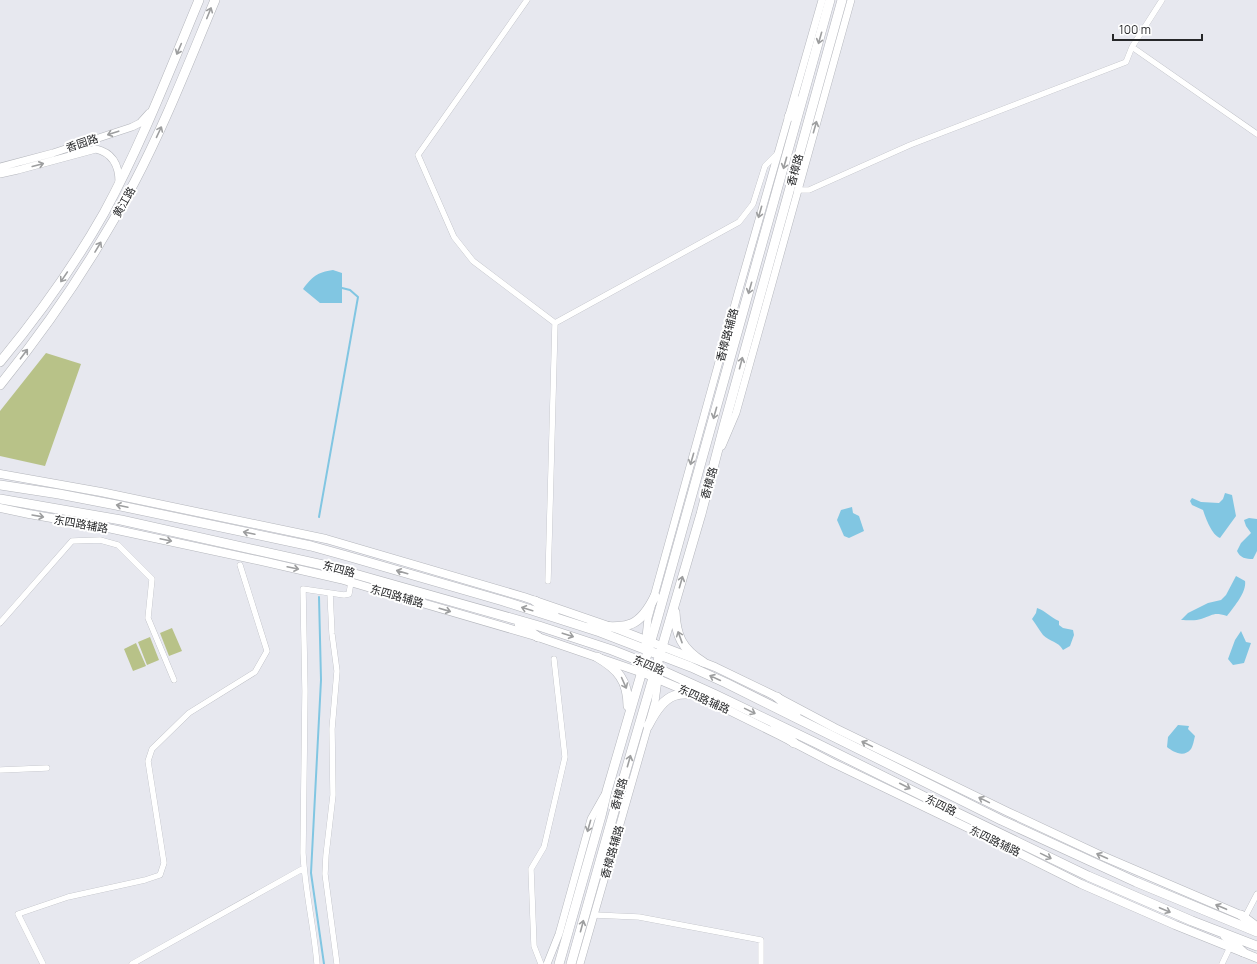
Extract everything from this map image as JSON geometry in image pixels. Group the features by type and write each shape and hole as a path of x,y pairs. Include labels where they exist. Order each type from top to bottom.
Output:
{"main road":[{"name":"黄江路","path":"0,362 35,319 70,270 104,212 119,184 155,105 199,0"},
{"name":"黄江路","path":"0,385 50,319 83,270 115,218 162,126 215,0"},
{"name":"香樟路","path":"559,964 641,672 647,645 830,0"},
{"name":"香樟路","path":"572,964 656,678 661,652 716,459 842,0"},
{"path":"789,117 806,86"},
{"path":"0,474 101,492 319,538 535,601 612,627 647,645"},
{"name":"东四路","path":"0,486 109,503 311,546 425,578 647,645 1001,820 1136,882 1257,932"},
{"name":"东四路","path":"0,499 85,513 283,555 359,574 513,620 566,634 612,650 658,668 734,703 1088,876 1257,946"},
{"name":"东四路辅路","path":"0,508 108,528 258,560 351,582 538,637 641,672 695,695 996,841 1074,881 1175,925 1257,958"},
{"path":"577,625 612,627 624,626 638,620 647,611 655,596"},
{"path":"535,601 562,620"},
{"path":"675,602 676,626 680,640 688,651 703,662 1081,846 1257,923"},
{"path":"513,620 538,637"},
{"path":"661,652 703,662"},
{"path":"597,657 613,667 624,682 628,693 627,721"},
{"path":"648,726 658,709 669,698 682,694 695,695 734,703"},
{"path":"777,697 806,723"},
{"path":"765,718 794,743"},
{"path":"1243,916 1257,927"},
{"path":"1221,932 1243,952"}],"street":[{"path":"527,0 418,155 454,237 473,261 555,323"},
{"name":"香樟路辅路","path":"647,645 648,618 738,293 822,0"},
{"path":"716,459 736,413 851,0"},
{"path":"798,190 809,190 910,145 1126,62 1132,47 1162,0"},
{"path":"1132,47 1257,134"},
{"name":"香园路","path":"0,167 54,153 140,124 155,105"},
{"name":"香园路","path":"0,174 96,149 105,153 116,162 119,174 119,184"},
{"path":"555,323 739,222 753,204 765,166 779,152"},
{"path":"548,581 555,323"},
{"path":"0,623 72,541 100,540 118,545 152,579 148,618 174,680"},
{"path":"43,964 18,914 68,897 145,880 160,875 164,863 148,761 152,749 189,713 255,672 267,650 240,565"},
{"path":"317,964 304,868 305,683 303,589 344,595 348,594 351,582"},
{"path":"330,593 332,634 337,671 332,729 333,795 325,874 337,964"},
{"path":"541,964 534,946 531,869 544,847 565,757 554,659"},
{"name":"香樟路辅路","path":"580,964 655,702 656,678"},
{"path":"0,770 47,768"},
{"name":"香樟路","path":"547,964 559,934 591,819 607,791"},
{"path":"132,964 304,868"},
{"path":"1243,916 1257,894"},
{"path":"594,914 639,917 761,940 761,964"},
{"path":"1222,964 1230,947"}],"green space":[{"path":"46,353 81,364 45,466 0,456 0,411"},
{"path":"172,628 182,651 169,656 160,633"},
{"path":"150,637 159,660 147,665 138,642"},
{"path":"136,643 146,666 133,671 124,649"}],"water":[{"path":"333,270 342,273 342,303 320,303 303,289 315,276 323,272"},
{"path":"1225,493 1232,495 1236,516 1220,538 1214,534 1203,510 1192,505 1190,501 1192,498 1201,502 1219,503 1223,499"},
{"path":"852,507 853,513 859,516 864,531 849,538 844,536 837,520 841,510"},
{"path":"1249,518 1257,519 1257,551 1253,559 1244,558 1237,551 1241,543 1251,533 1244,520"},
{"path":"1236,576 1245,581 1244,590 1239,600 1227,616 1216,614 1199,620 1181,620 1188,613 1208,603 1221,600 1226,595"},
{"path":"1037,608 1059,621 1059,625 1063,628 1073,630 1074,635 1070,646 1063,650 1059,645 1043,635 1032,619"},
{"path":"1241,631 1246,642 1251,643 1244,663 1233,665 1228,659 1235,640"},
{"path":"1178,725 1189,726 1188,729 1195,736 1191,749 1182,754 1172,751 1167,747 1168,737"}],"waterway":[{"path":"319,517 358,297 350,290 342,288"},
{"path":"319,597 321,680 311,873 324,964"}]}
